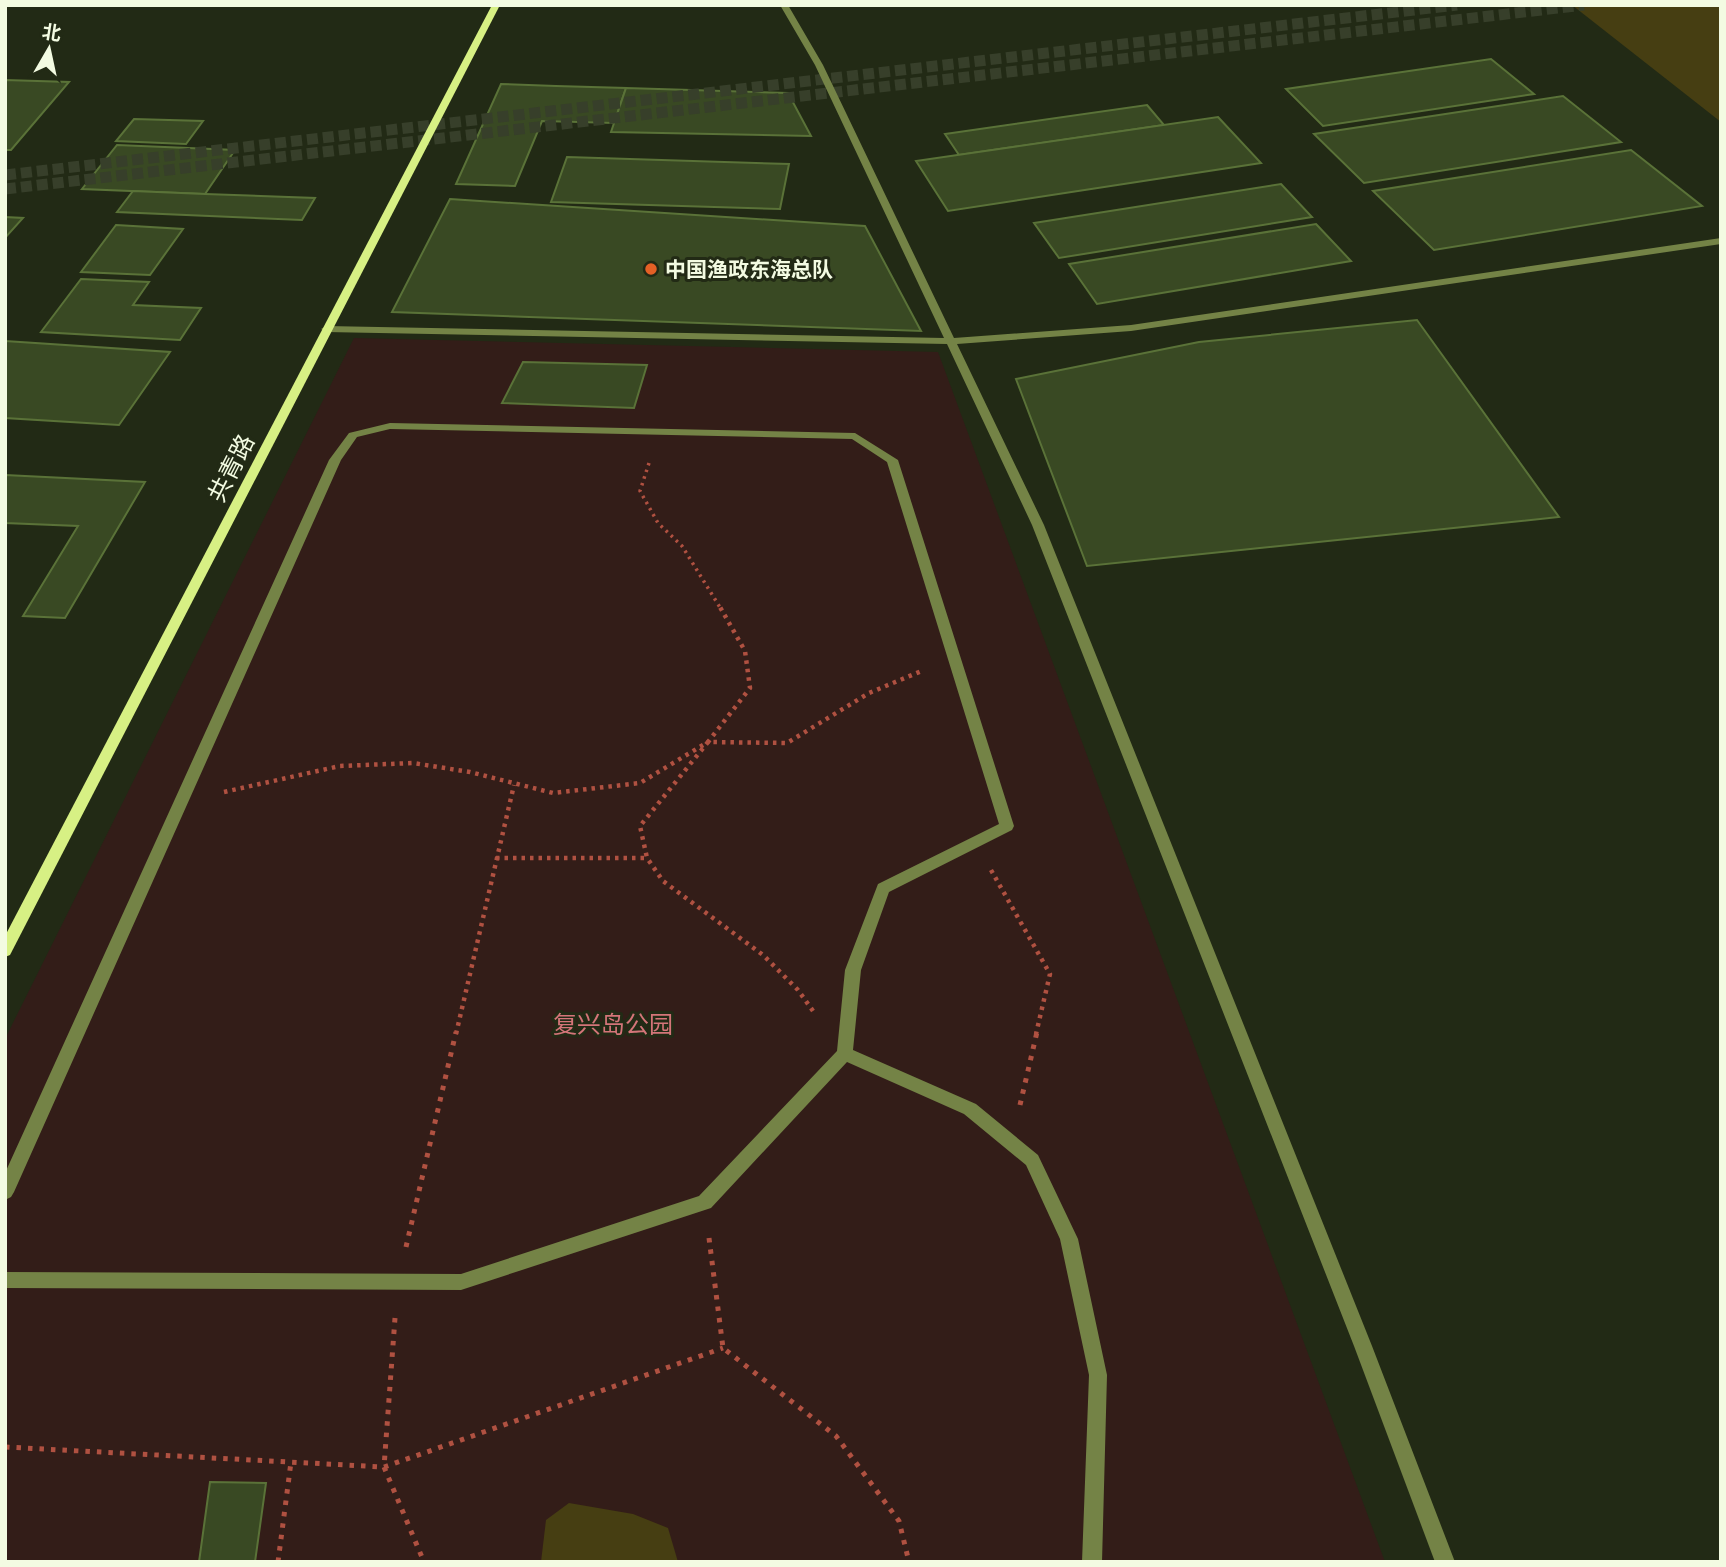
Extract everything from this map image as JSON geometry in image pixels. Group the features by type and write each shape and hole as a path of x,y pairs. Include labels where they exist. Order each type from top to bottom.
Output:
{"street":[{"name":"共青路","path":"5,951 496,5"},
{"path":"784,5 819,65 1038,525 1363,1346 1445,1562"},
{"path":"326,328 950,341 1131,328 1721,242"},
{"path":"5,1192 335,460 354,435 390,426 855,436 891,460 1007,826 883,888 853,970 845,1054 705,1202 461,1282 5,1280"},
{"path":"845,1054 970,1109 1032,1160 1069,1238 1098,1375 1092,1562"}],"path":[{"path":"676,432 647,466 640,491 657,523 682,546 745,651 751,688 640,826 647,858 663,881 763,956 798,990 845,1054"},
{"path":"182,801 340,766 401,763 470,772 553,793 640,783 708,742 788,743 869,693 953,659"},
{"path":"424,1562 384,1467 398,1282 514,785"},
{"path":"975,842 1050,974 1011,1143"},
{"path":"496,858 647,858"},
{"path":"705,1202 723,1348 836,1436 899,1521 909,1562"},
{"path":"5,1447 384,1467 723,1348"},
{"path":"278,1562 292,1462"}],"green space":[{"name":"复兴岛公园","path":"354,338 938,352 1385,1562 5,1562 5,1039"}],"shaded area":[{"path":"1572,5 1721,5 1721,122"},
{"path":"569,1503 633,1514 668,1528 678,1562 541,1562 546,1520"}],"building":[{"path":"1491,59 1534,94 1323,126 1286,89"},
{"path":"5,80 69,82 11,150 5,150"},
{"path":"501,84 626,88 614,123 542,121 515,186 456,184"},
{"path":"626,88 788,93 811,136 611,132"},
{"path":"1563,96 1621,142 1364,183 1314,134"},
{"path":"1147,105 1164,125 959,155 945,134"},
{"path":"1218,117 1261,163 948,211 916,161"},
{"path":"134,119 203,121 186,144 116,141"},
{"path":"117,145 235,150 205,194 82,189"},
{"path":"1631,150 1702,206 1434,250 1373,191"},
{"path":"567,157 789,164 780,209 551,202"},
{"path":"1281,184 1312,217 1059,258 1034,223"},
{"path":"133,191 315,198 302,220 117,212"},
{"name":"中国渔政东海总队","path":"450,199 865,226 921,331 392,312"},
{"path":"5,217 23,218 5,238"},
{"path":"1316,224 1351,261 1097,304 1069,264"},
{"path":"116,225 183,229 150,275 81,272"},
{"path":"81,279 149,282 133,305 201,308 180,340 41,332"},
{"path":"1417,320 1559,517 1087,566 1016,379 1199,342"},
{"path":"5,341 170,352 119,425 5,418"},
{"path":"523,362 647,365 634,408 502,403"},
{"path":"5,475 145,482 65,618 23,616 78,526 5,523"},
{"path":"210,1482 266,1483 255,1562 199,1562"}],"tunnel":[{"path":"5,175 1457,5"},
{"path":"5,189 1584,5"}],"place":[{"name":"中国渔政东海总队","path":"651,269"}]}
